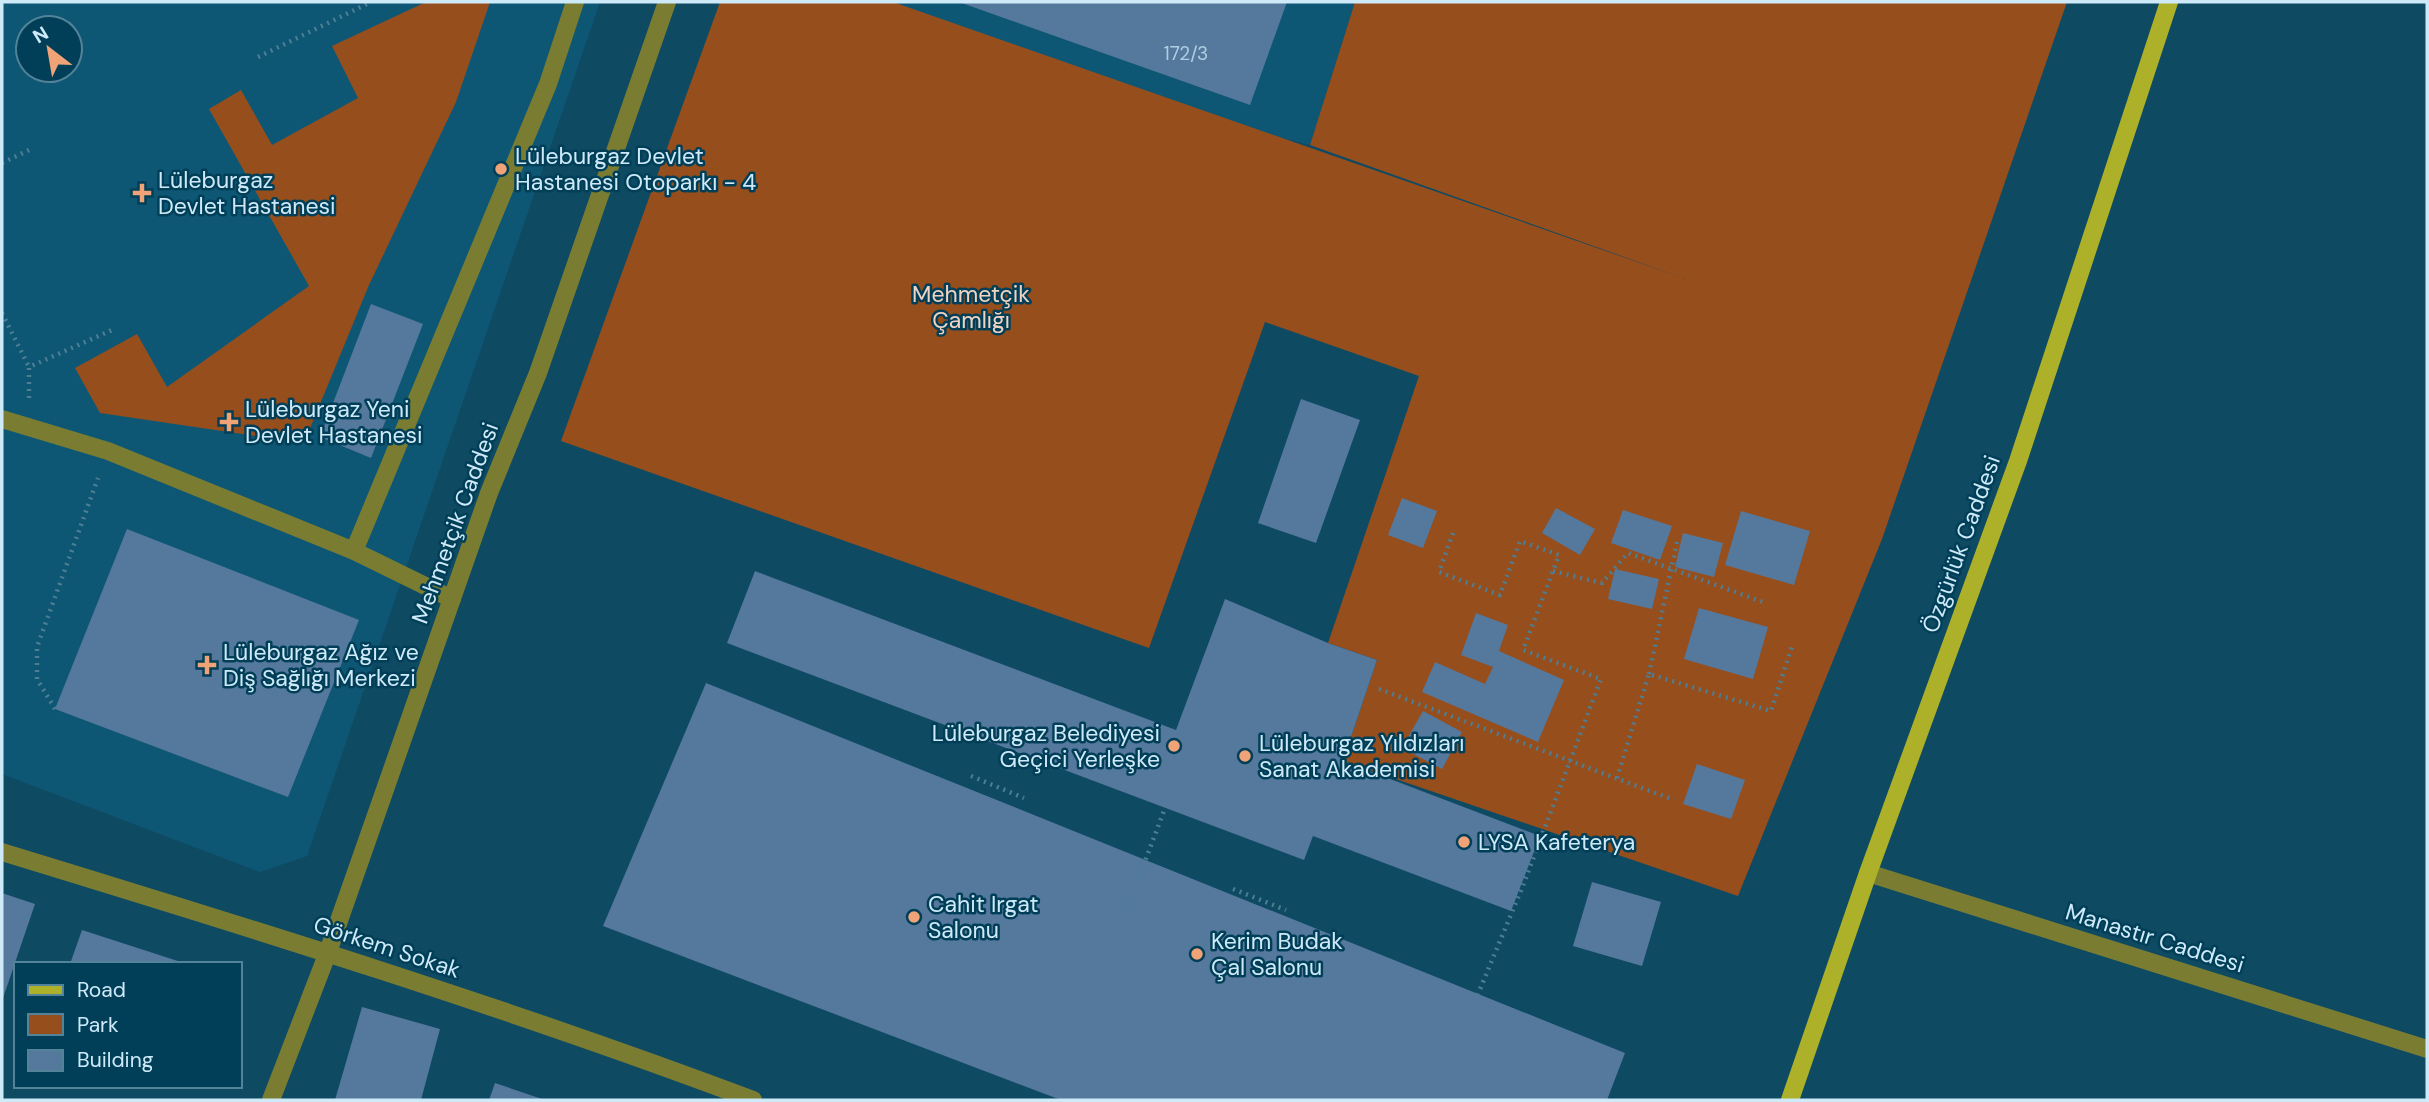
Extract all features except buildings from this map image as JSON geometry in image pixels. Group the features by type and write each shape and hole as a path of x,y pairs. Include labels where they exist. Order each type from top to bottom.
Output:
{"main road":[{"name":"Özgürlük Caddesi","path":"1790,1100 1868,873 2018,461 2169,2"}],"street":[{"path":"354,551 548,84 575,2"},
{"name":"Mehmetçik Caddesi","path":"271,1100 328,952 489,494 538,373 667,2"},
{"path":"2,418 108,451 354,551 452,598"},
{"name":"Görkem Sokak","path":"2,852 328,952 633,1055 753,1100"},
{"name":"Manastır Caddesi","path":"1868,873 2427,1048"}],"path":[{"path":"258,57 371,2"},
{"path":"2,163 29,150"},
{"path":"2,313 29,367 28,426"},
{"path":"29,367 112,330"},
{"path":"55,709 37,679 37,647 108,451"},
{"path":"1453,533 1439,572 1500,595 1520,541 1559,555 1523,650 1601,679 1522,888 1478,994"},
{"path":"1617,778 1650,674 1678,537"},
{"path":"1553,571 1602,583 1628,553 1763,602"},
{"path":"1650,674 1771,711 1793,643"},
{"path":"1379,689 1674,800"},
{"path":"971,776 1024,798"},
{"path":"1126,912 1165,808"},
{"path":"1233,889 1286,910"}],"shaded area":[{"name":"Lüleburgaz Yeni Devlet Hastanesi","path":"2,2 600,2 307,856 260,872 2,774"},
{"path":"745,2 1355,2 1310,145"}],"green space":[{"path":"426,2 490,2 456,102 369,285 304,443 100,413 75,368 137,334 167,387 309,286 209,109 241,90 272,145 358,98 332,46"},
{"name":"Mehmetçik Çamlığı","path":"720,2 893,2 1686,279 1310,145 1355,2 2067,2 1882,539 1738,896 1343,761 1377,660 1328,643 1419,376 1265,322 1149,648 561,441"}],"place":[{"name":"Lüleburgaz Devlet Hastanesi Otoparkı - 4","path":"501,169"},
{"name":"Lüleburgaz Devlet Hastanesi","path":"142,193"},
{"name":"Lüleburgaz Yeni Devlet Hastanesi","path":"229,422"},
{"name":"Lüleburgaz Ağız ve Diş Sağlığı Merkezi","path":"207,665"},
{"name":"Lüleburgaz Belediyesi Geçici Yerleşke","path":"1174,746"},
{"name":"Lüleburgaz Yıldızları Sanat Akademisi","path":"1245,756"},
{"name":"LYSA Kafeterya","path":"1464,842"},
{"name":"Cahit Irgat Salonu","path":"914,917"},
{"name":"Kerim Budak Çal Salonu","path":"1197,954"}]}
